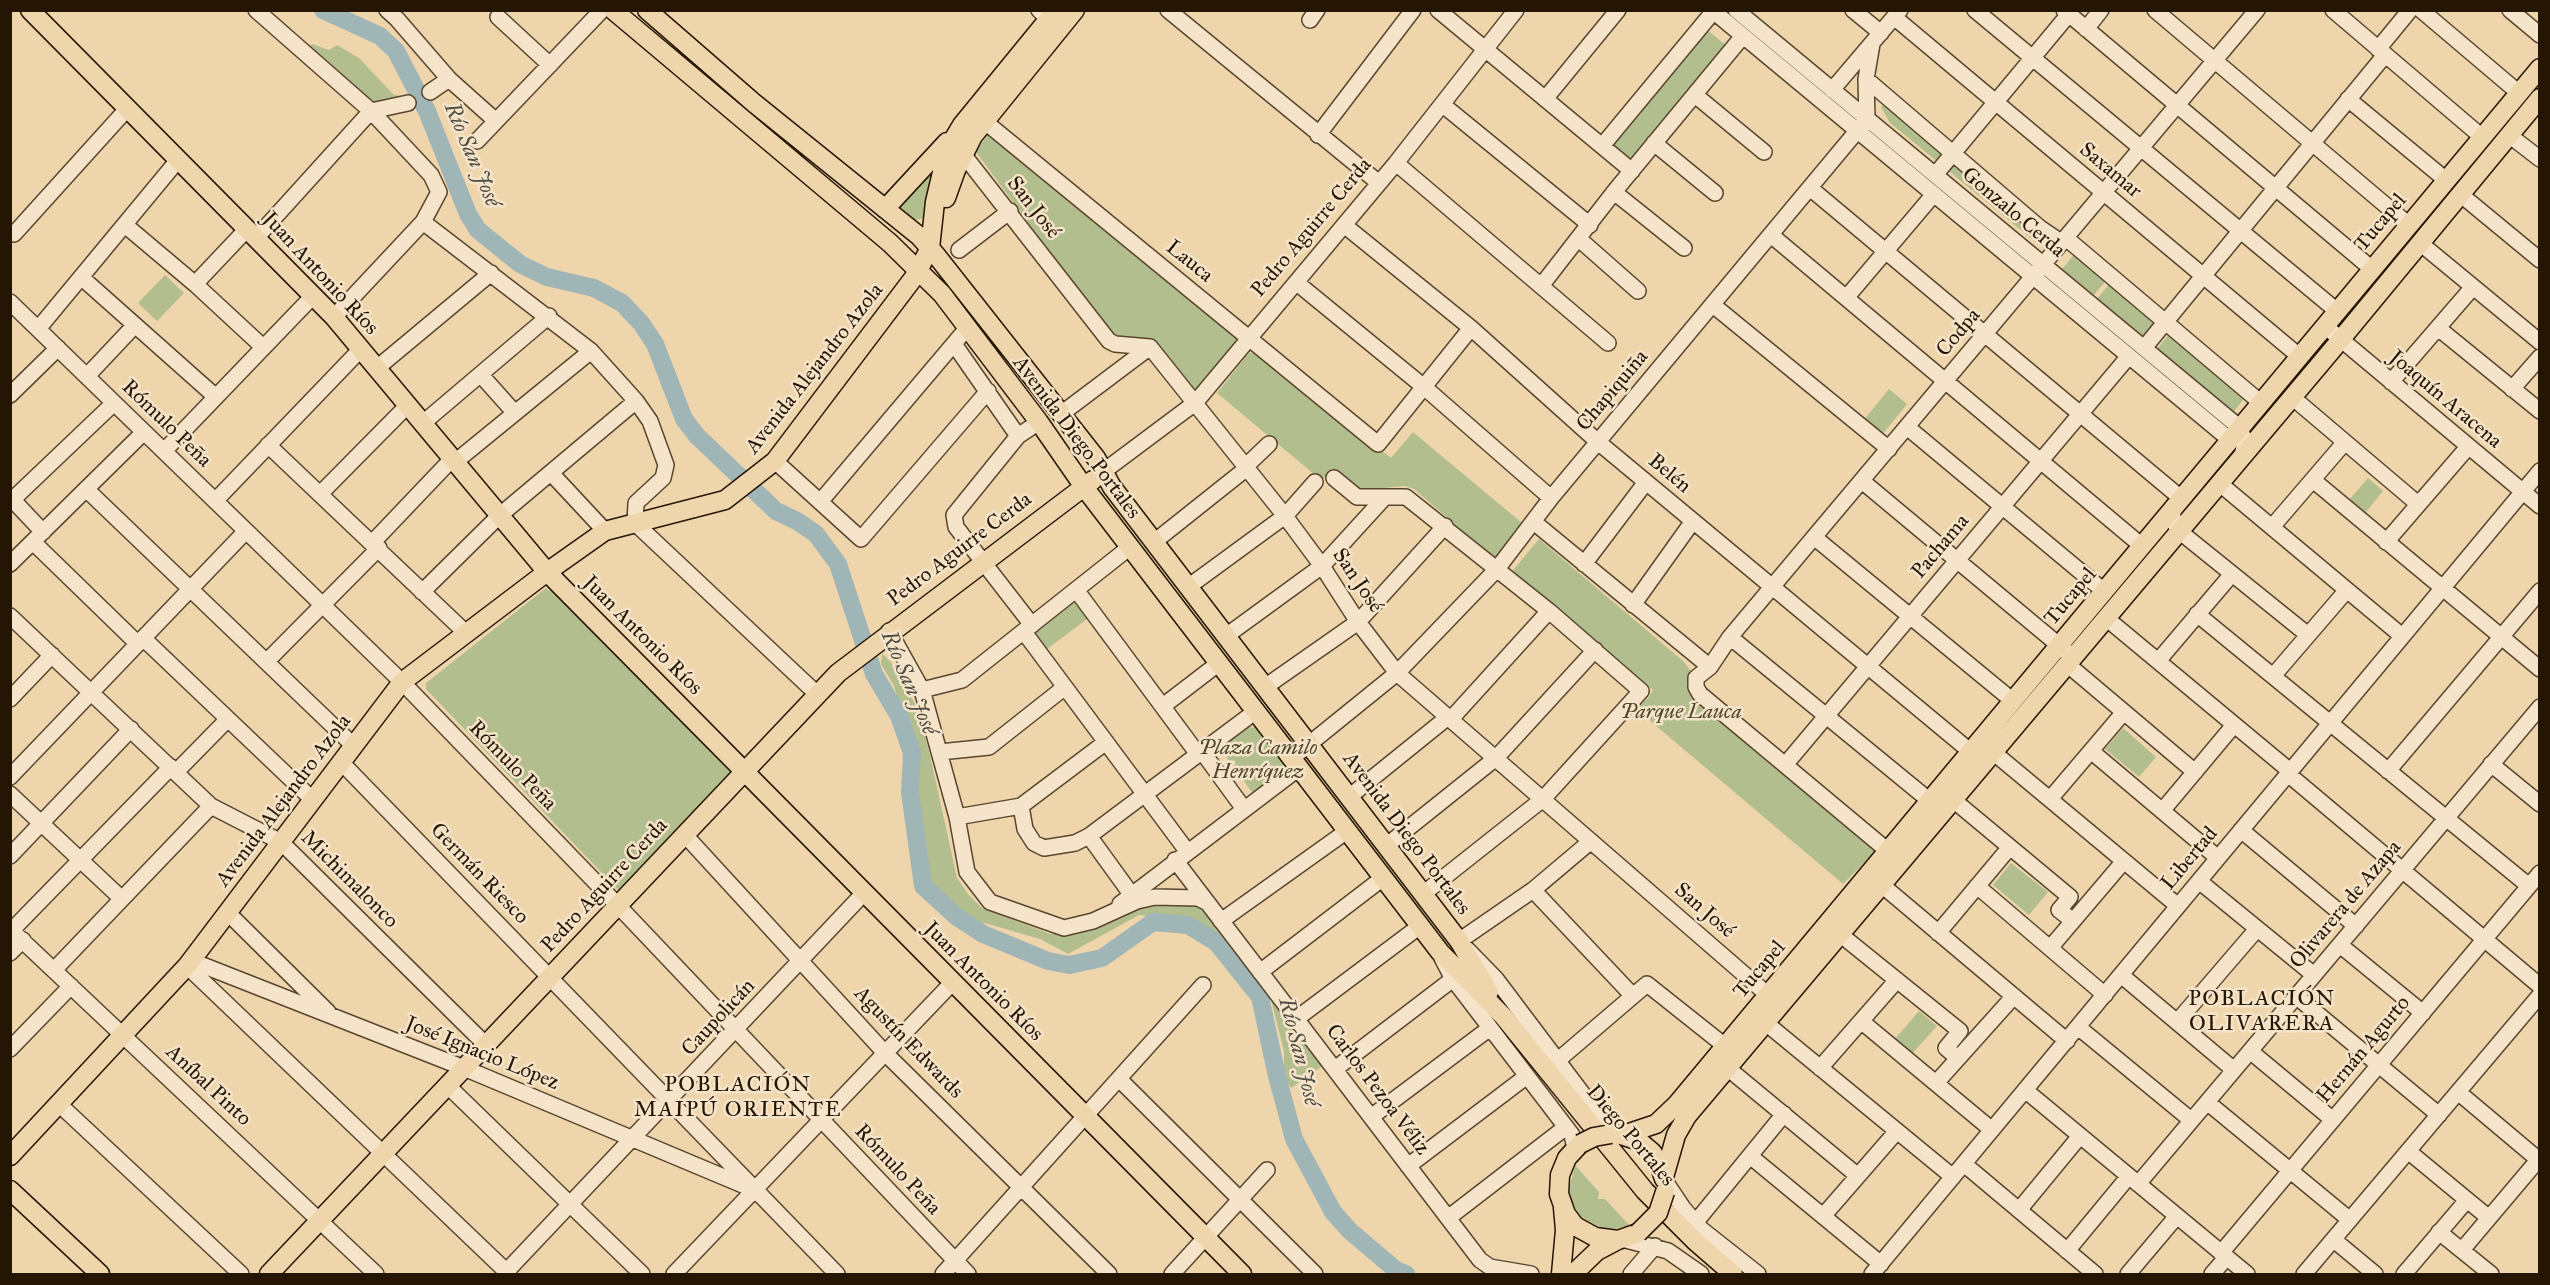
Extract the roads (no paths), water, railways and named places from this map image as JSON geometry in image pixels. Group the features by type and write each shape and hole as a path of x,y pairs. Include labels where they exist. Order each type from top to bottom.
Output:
{"main road":[{"name":"Juan Antonio Ríos","path":"30,10 334,317 547,572 1242,1275"},
{"name":"Avenida Diego Portales","path":"613,10 650,44 919,269 968,327 1084,487 1440,952"},
{"name":"Avenida Alejandro Azola","path":"931,241 935,202 953,140 973,119 1051,17 1075,10"},
{"name":"Avenida Diego Portales","path":"656,16 762,111 885,210 931,241 1096,458 1112,487 1460,941"},
{"path":"650,44 656,16"},
{"name":"Tucapel","path":"1664,1183 1683,1122 1723,1057 1768,995 1888,851 1941,797 1993,752 2067,655 2105,591 2234,433 2540,68"},
{"name":"Tucapel","path":"1617,1134 1641,1131 1663,1119 1723,1057 1767,1024 1883,886 1971,752 2013,701 2106,618 2540,98"},
{"path":"885,210 973,119"},
{"name":"Avenida Alejandro Azola","path":"10,1156 190,963 402,682 605,531 725,500 761,475 775,461 919,269 963,154 973,119"},
{"name":"Pedro Aguirre Cerda","path":"269,1275 843,668 1104,471"},
{"name":"Diego Portales","path":"1460,941 1497,1023"},
{"name":"Diego Portales","path":"1440,952 1497,1023 1632,1177 1682,1229 1732,1275"},
{"path":"1561,1275 1565,1230 1558,1188 1564,1164 1577,1146 1594,1137 1617,1134 1648,1148 1658,1161 1664,1183 1658,1213 1626,1237 1597,1251 1573,1275"},
{"path":"10,1190 100,1275"},
{"path":"1562,1207 1575,1226 1588,1234 1603,1239 1626,1237"}],"street":[{"path":"256,10 371,111 431,175 439,192 423,222 334,317"},
{"path":"387,10 449,79 496,121"},
{"path":"477,141 602,10"},
{"path":"1168,10 1379,183"},
{"path":"1318,135 1413,10"},
{"path":"1438,10 1632,171"},
{"name":"Pedro Aguirre Cerda","path":"1104,471 1195,403 1396,163 1516,10"},
{"path":"1545,99 1618,10"},
{"name":"Gonzalo Cerda","path":"1736,10 1832,90 1862,124 1934,194 2144,348 2234,433"},
{"path":"1853,10 1876,39"},
{"path":"1975,10 2337,311"},
{"path":"2086,29 2101,10"},
{"path":"2155,10 2409,225"},
{"path":"2333,10 2482,137"},
{"path":"2144,348 2348,99 2410,10"},
{"path":"2421,10 2519,93"},
{"path":"2510,10 2540,35"},
{"path":"1602,146 1712,11"},
{"name":"Gonzalo Cerda","path":"1712,11 1862,124 1935,175 2129,356 2234,433"},
{"path":"1935,175 2032,58 2066,12 2372,269"},
{"name":"Codpa","path":"1785,765 1700,694 1695,683 1698,676 1710,666 1730,637 2178,106 2251,13"},
{"path":"1832,90 1897,14"},
{"name":"Saxamar","path":"1897,14 1995,102 2299,356"},
{"path":"498,17 550,65"},
{"path":"1541,286 1614,192 1743,36"},
{"path":"1862,124 1866,80 1876,39"},
{"path":"430,92 449,79"},
{"name":"Gonzalo Cerda","path":"1866,80 2040,228 2064,241 2260,402"},
{"path":"1695,95 1764,152"},
{"path":"2348,99 2446,180"},
{"path":"195,284 251,233 371,111 408,103"},
{"path":"1443,105 1590,225"},
{"path":"14,234 127,109"},
{"name":"Lauca","path":"973,119 1378,444 1424,387"},
{"name":"Chapiquiña","path":"1110,913 1131,894 1244,809 1295,763 1309,745 1397,673 1497,569 1535,523 1551,498 1862,124"},
{"path":"2509,135 2540,159"},
{"path":"1654,143 1715,194"},
{"name":"San José","path":"963,154 1010,211 1109,341 1115,344 1150,347 1285,516 1322,566 1358,622 1397,673 1768,995"},
{"path":"38,329 178,160"},
{"path":"1396,163 1608,342"},
{"path":"1810,188 2080,414 2177,505 2174,522 2179,531 2308,635"},
{"path":"1614,192 1684,248"},
{"path":"1846,298 1934,194"},
{"path":"2460,194 2540,260"},
{"path":"959,250 1010,211"},
{"path":"423,222 549,316 591,351 636,401 650,421 665,457 666,472 658,485 636,503 635,523 817,694"},
{"path":"125,225 195,284 263,347"},
{"name":"Belén","path":"1344,225 1471,328 1598,442 1971,752"},
{"path":"1771,236 2142,546"},
{"path":"1579,239 1638,291"},
{"path":"2420,243 2540,342"},
{"path":"377,368 491,273"},
{"path":"81,277 216,397"},
{"path":"1297,283 1424,387 1551,498"},
{"path":"2391,382 2473,287"},
{"path":"164,451 313,296"},
{"name":"Rómulo Peña","path":"10,302 402,682 618,905 968,1275"},
{"path":"1713,305 1889,449"},
{"path":"423,423 549,316"},
{"path":"87,376 135,325"},
{"name":"Joaquín Aracena","path":"2325,326 2540,506"},
{"path":"820,502 968,327"},
{"path":"1424,387 1471,328"},
{"path":"2438,328 2540,411"},
{"name":"Avenida Diego Portales","path":"954,344 1018,436"},
{"path":"1062,414 1150,347"},
{"path":"10,394 58,348"},
{"path":"215,501 361,349"},
{"path":"267,661 324,606 453,460 591,351"},
{"name":"Pachama","path":"1785,765 2129,356"},
{"path":"2512,389 2540,357"},
{"path":"481,375 514,412"},
{"path":"775,461 861,539 988,391"},
{"path":"2292,397 2418,504"},
{"path":"422,592 499,516 636,401"},
{"path":"114,403 11,500 38,537 140,641 228,719 313,800"},
{"path":"321,493 408,405"},
{"path":"1018,436 1039,422"},
{"path":"1907,427 2105,591"},
{"path":"10,564 144,432"},
{"path":"2234,433 2245,441 2242,456"},
{"name":"Carlos Pezoa Véliz","path":"1018,436 954,515 954,522 983,561 1065,687 1144,794 1208,903 1408,1166 1486,1265 1531,1275"},
{"path":"2272,527 2345,442"},
{"path":"1154,542 1246,467 1269,444"},
{"path":"268,446 321,493 466,633"},
{"path":"2386,542 2468,447"},
{"name":"Libertad","path":"1876,1269 2540,471"},
{"path":"551,473 605,531"},
{"path":"1334,478 1357,496 1404,496 1445,526 1549,611 1641,692 1542,799 1423,894"},
{"path":"2313,480 2540,669"},
{"path":"1862,481 2067,655 2124,712 2195,772"},
{"path":"1188,587 1285,516 1315,482"},
{"path":"1584,564 1646,482"},
{"path":"2219,483 2402,636"},
{"path":"86,489 354,746"},
{"path":"1226,636 1322,566 1385,496"},
{"path":"1633,604 1693,521"},
{"path":"1535,523 1710,666"},
{"path":"1264,687 1358,622 1445,526"},
{"path":"10,777 246,531"},
{"path":"1814,537 2013,701"},
{"path":"922,690 962,680 1130,547"},
{"path":"2158,661 2232,574"},
{"path":"2273,676 2347,590"},
{"path":"1077,591 1162,705 1244,809"},
{"path":"2388,771 2540,591"},
{"path":"1349,797 1449,718 1549,611"},
{"path":"2198,614 2529,886"},
{"name":"Michimalonco","path":"11,617 211,806 281,842 486,1045"},
{"path":"2106,618 2540,986"},
{"path":"883,636 922,690 957,817 967,872 990,902 1064,928 1093,921 1155,897 1198,897 1208,903"},
{"path":"1730,637 1826,716 2010,847 2070,897 2060,910 2073,921"},
{"path":"1386,846 1496,758 1595,650"},
{"path":"10,699 52,655"},
{"path":"1162,705 1219,663"},
{"path":"940,752 989,747 1065,687"},
{"path":"1021,806 1029,837 1044,848 1064,847 1089,836 1256,711"},
{"path":"2050,799 2124,712"},
{"name":"Olivarera de Azapa","path":"2067,1251 2207,1102 2538,712"},
{"path":"10,953 15,933 81,860 228,719"},
{"path":"2162,811 2234,725"},
{"path":"10,856 131,729"},
{"path":"957,817 1021,806 1106,742"},
{"path":"2091,751 2218,858"},
{"path":"1993,752 2178,906"},
{"name":"Germán Riesco","path":"341,762 837,1275"},
{"path":"2492,764 2540,804"},
{"path":"1785,765 1888,851"},
{"path":"10,794 122,898"},
{"path":"54,970 211,806"},
{"path":"2241,830 2356,926"},
{"path":"1221,921 1347,831"},
{"name":"Agustín Edwards","path":"684,835 885,1053 1109,1275"},
{"path":"1089,836 1131,894"},
{"path":"1460,941 1533,890 1591,841"},
{"path":"1938,933 2010,847"},
{"path":"2050,948 2124,861"},
{"name":"Hernán Agurto","path":"2212,1275 2224,1255 2291,1170 2540,873"},
{"path":"1260,972 1383,878"},
{"path":"2199,881 2314,975"},
{"path":"1883,886 2067,1041"},
{"path":"1977,886 2105,994"},
{"path":"1533,890 1633,996"},
{"name":"Caupolicán","path":"507,1274 863,894"},
{"path":"228,913 333,1016"},
{"path":"1296,1019 1420,926"},
{"path":"2177,1022 2257,929"},
{"name":"Aníbal Pinto","path":"15,933 376,1275"},
{"path":"1841,935 1960,1031 1946,1048 1958,1058"},
{"name":"Diego Portales","path":"1460,941 1496,980 1557,1061 1617,1134"},
{"path":"2340,945 2423,1012"},
{"name":"Diego Portales","path":"1440,952 1453,980 1497,1023 1527,1076 1566,1127 1577,1146"},
{"path":"190,963 507,1274"},
{"name":"José Ignacio López","path":"190,963 464,1068 631,1140 755,1190"},
{"path":"2121,975 2234,1070"},
{"path":"1335,1069 1453,980"},
{"path":"1820,1068 1897,980"},
{"path":"674,1275 952,983"},
{"path":"1557,1061 1647,984 1784,1114 1858,1176"},
{"path":"943,1275 1203,985"},
{"path":"10,1049 71,986"},
{"path":"2304,1275 2540,995"},
{"path":"1936,1083 2014,996"},
{"path":"2296,996 2439,1115"},
{"path":"1861,1021 1992,1131"},
{"path":"1371,1117 1497,1023"},
{"path":"1767,1024 1953,1177"},
{"path":"2078,1027 2191,1120"},
{"path":"2250,1051 2333,1120"},
{"path":"1408,1166 1527,1076"},
{"path":"1119,1079 1315,1275"},
{"path":"448,1086 642,1275"},
{"path":"2025,1090 2247,1275"},
{"path":"2458,1092 2539,1161 2462,1250"},
{"path":"2207,1102 2350,1220"},
{"path":"60,1105 241,1275"},
{"path":"1695,1223 1784,1114"},
{"path":"1448,1218 1566,1127"},
{"path":"1824,1215 1897,1131"},
{"path":"2019,1210 2080,1136"},
{"path":"2408,1151 2489,1218"},
{"path":"1750,1156 1824,1215 1876,1269"},
{"path":"1964,1164 2095,1275"},
{"path":"1172,1275 1267,1170"},
{"name":"Diego Portales","path":"1664,1183 1695,1223 1758,1275"},
{"path":"2404,1275 2467,1200"},
{"path":"2128,1275 2177,1216"},
{"path":"2439,1232 2491,1275"},
{"path":"1626,1237 1674,1255 1701,1275"},
{"path":"2334,1240 2375,1275"},
{"path":"1631,1275 1655,1246"}],"waterway":[{"name":"Río San José","path":"323,10 380,36 396,51 427,111 468,214 478,230 520,264 547,277 594,288 622,303 641,323 655,344 684,419 697,436 776,511 816,534 838,564 874,674 899,716 912,753 910,792 923,886 957,917 983,934 1048,961 1069,965 1102,958 1153,922 1188,925 1216,942 1260,997 1277,1076 1294,1139 1333,1212 1350,1231 1396,1270 1406,1274"}],"district":[{"name":"POBLACIÓN OLIVARERA","path":"2262,1012"},
{"name":"POBLACIÓN MAIPÚ ORIENTE","path":"738,1098"}],"park label":[{"name":"Parque Lauca","path":"1681,713"},
{"name":"Plaza Camilo Henríquez","path":"1258,761"}]}
